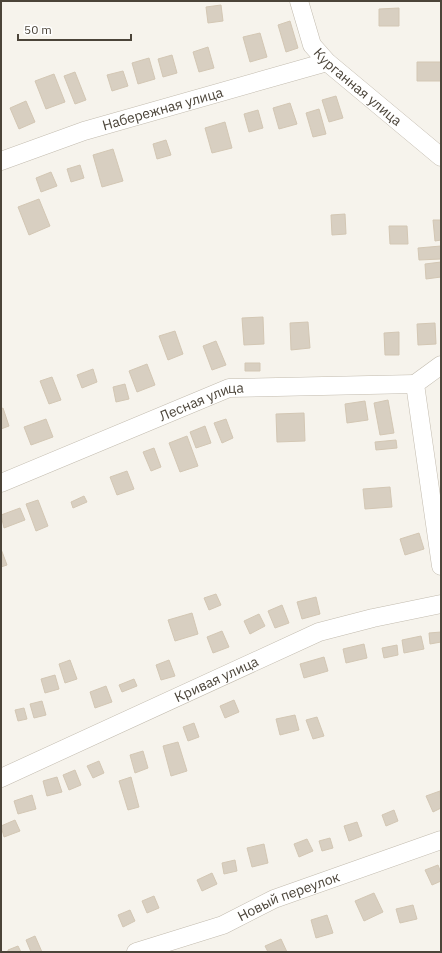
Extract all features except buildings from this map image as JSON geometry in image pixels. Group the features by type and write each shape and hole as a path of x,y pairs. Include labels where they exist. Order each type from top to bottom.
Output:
{"street":[{"name":"Курганная улица","path":"298,1 312,45 327,62 441,157"},
{"name":"Набережная улица","path":"1,161 84,131 327,62"},
{"path":"441,365 415,384 441,566"},
{"name":"Лесная улица","path":"1,483 229,388 415,384"},
{"name":"Кривая улица","path":"1,778 319,632 373,618 441,604"},
{"name":"Новый переулок","path":"136,952 223,925 274,899 441,840"}]}
